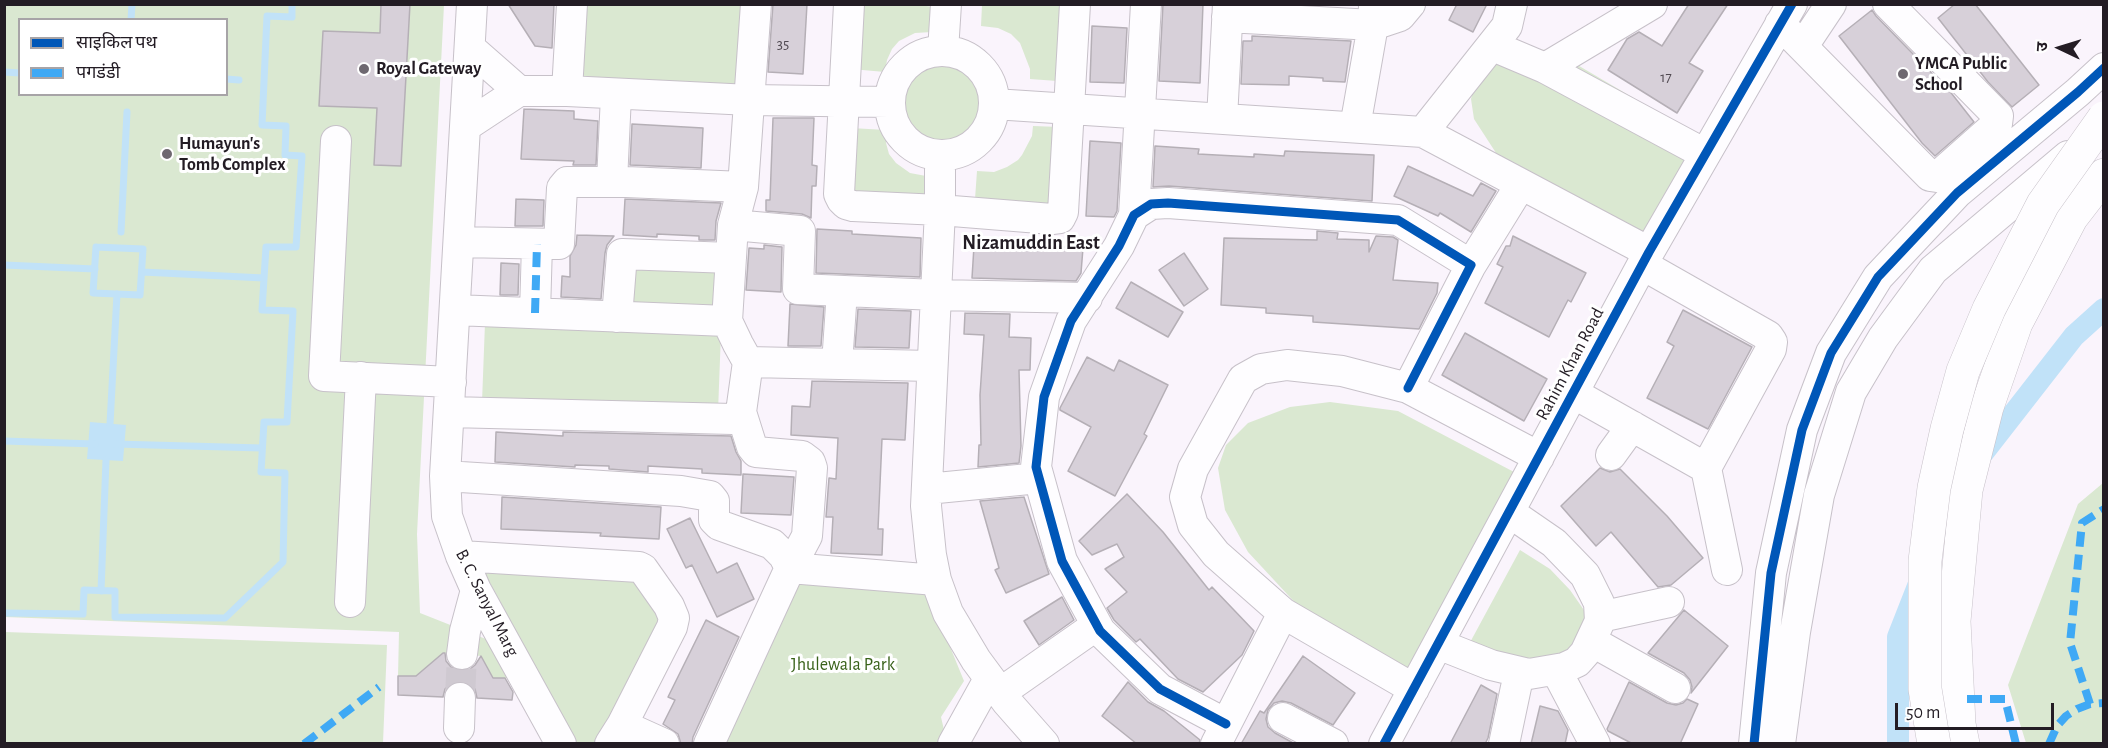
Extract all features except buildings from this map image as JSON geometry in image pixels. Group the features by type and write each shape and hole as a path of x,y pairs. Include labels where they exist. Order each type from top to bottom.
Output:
{"highway":[{"path":"1934,744 1925,689 1925,561 1934,488 1947,429 1963,371 1989,309 2043,204 2103,118"},
{"path":"1963,744 1959,724 1954,621 1966,490 1987,407 2016,323 2071,218 2103,175"}],"street":[{"name":"B. C. Sanyal Marg","path":"472,4 445,476 447,516 476,590 561,744"},
{"path":"567,91 572,4"},
{"path":"709,744 807,536 812,468 807,458 802,456 756,452 752,447 741,412 748,362 727,321 733,225 743,188 756,4"},
{"path":"849,4 839,194 842,200 853,206 1052,219 1060,218 1063,212 1075,4"},
{"path":"943,51 946,4"},
{"path":"1146,4 1134,215 1119,246 1071,321 1044,397 1036,467 1062,561 1100,631 1160,689 1221,734 1283,613"},
{"path":"1222,119 1227,11 1400,16 1410,4"},
{"path":"1424,132 1507,26 1512,4"},
{"path":"1545,68 1652,4"},
{"path":"1803,46 1831,4"},
{"path":"1786,14 1803,46 1930,176 1936,177 1997,124 1998,116 1888,4"},
{"name":"Rahim Khan Road","path":"1385,743 1646,259 1786,14"},
{"path":"1355,127 1373,15"},
{"path":"1493,46 1545,68 1705,154"},
{"path":"470,48 519,91"},
{"path":"943,51 959,54 974,62 992,88 994,104 991,120 983,135 971,146 956,154 940,156 925,153 904,139 892,119 889,102 892,86 900,72 912,60 927,53 943,51"},
{"path":"1754,744 1771,573 1802,430 1831,353 1878,277 1957,194 2078,92 2103,68"},
{"path":"466,126 519,91 567,91 750,100 889,102"},
{"path":"612,182 616,95"},
{"path":"994,104 1424,132 1521,184 1768,336 1772,342 1771,349 1706,468 1727,570"},
{"path":"1779,744 1795,633 1819,495 1851,392 1883,338 1933,270 2103,124"},
{"path":"336,141 324,376 451,382"},
{"path":"940,156 940,210 927,489 930,545 936,580 948,613 976,660 1044,744"},
{"path":"459,242 559,244 564,183 612,182 743,188"},
{"path":"1408,388 1471,265 1521,184"},
{"path":"1134,215 1151,204 1168,202 1385,218 1398,220 1471,265"},
{"path":"733,225 800,231 798,289 1087,298"},
{"path":"535,313 537,244"},
{"path":"617,317 622,254 731,258"},
{"path":"837,364 842,291"},
{"path":"455,310 727,321"},
{"path":"748,362 932,366"},
{"path":"1414,689 1283,613 1216,554 1193,525 1185,497 1193,469 1243,379 1261,369 1287,365 1342,371 1408,388 1539,457"},
{"path":"350,602 361,378"},
{"path":"1573,393 1706,468"},
{"path":"449,412 725,420 734,419 741,412"},
{"path":"1611,454 1632,426"},
{"path":"445,476 681,491 710,496 714,501 714,520 719,525 772,544 790,568"},
{"path":"927,489 1040,478"},
{"path":"1438,644 1491,665 1535,672 1577,662 1596,629 1599,603 1585,575 1554,543 1509,512"},
{"path":"461,556 643,569 669,606 674,618 672,627 616,734 664,744"},
{"path":"790,568 936,580"},
{"path":"462,654 465,631 476,590"},
{"path":"1596,629 1669,602"},
{"path":"965,738 995,686 1097,625"},
{"path":"1596,629 1675,688"},
{"path":"1504,744 1535,672"},
{"path":"1515,744 1535,672"},
{"path":"1535,672 1595,744"},
{"path":"459,728 460,698"},
{"path":"1283,718 1333,744"}],"green space":[{"path":"911,4 934,7 932,32 915,33 899,41 887,60 885,72 851,69 856,5"},
{"path":"5,5 444,5 417,534 420,613 501,645 513,678 493,678 481,656 443,653 416,676 398,676 399,632 5,617"},
{"path":"586,5 743,5 740,90 582,85"},
{"path":"982,5 1063,5 1057,81 1030,79 1030,69 1020,43 1011,34 998,28 981,26"},
{"path":"1519,49 1552,50 1705,140 1647,238 1498,156 1474,119 1471,99 1477,73"},
{"path":"945,61 961,64 974,73 983,86 986,102 983,118 974,131 961,140 945,143 929,140 916,131 907,118 904,102 907,86 916,73 929,64"},
{"path":"1033,126 1060,127 1055,205 975,199 977,171 994,172 1018,160 1032,136"},
{"path":"851,128 886,130 889,154 896,163 910,173 926,176 925,202 848,198"},
{"path":"626,268 716,271 715,311 624,308"},
{"path":"485,323 721,333 718,412 482,402"},
{"path":"1330,402 1398,411 1514,472 1408,670 1300,608 1248,552 1225,510 1218,468 1226,445 1248,423 1290,407"},
{"path":"2103,483 2103,743 2026,743 2008,685 2078,504"},
{"path":"1520,550 1550,569 1570,590 1586,613 1586,632 1578,652 1542,665 1467,648"},
{"path":"478,561 636,572 670,620 601,743 577,743"},
{"name":"Jhulewala Park","path":"798,565 926,588 964,681 941,717 947,743 719,744"},
{"path":"5,632 387,645 383,743 5,743"}],"water":[{"path":"90,422 126,425 123,461 87,459"}],"waterway":[{"path":"131,18 132,4"},
{"path":"4,613 83,614 84,590 115,591 115,617 225,618 283,562 285,473 261,472 264,422 287,422 293,311 262,310 266,247 296,247 302,156 285,155 286,126 262,125 267,16 292,17 292,4"},
{"path":"4,72 18,73"},
{"path":"228,79 239,80"},
{"path":"121,232 127,112"},
{"path":"96,247 143,249 140,295 93,293 96,247"},
{"path":"4,265 95,269"},
{"path":"142,272 264,278"},
{"path":"110,424 117,294"},
{"path":"1979,458 2074,336 2104,309"},
{"path":"4,441 95,444"},
{"path":"115,444 262,448"},
{"path":"101,591 106,460"},
{"path":"1898,744 1898,637 1920,581"}],"tunnel":[{"path":"460,698 462,654"}],"marked path":[{"path":"535,313 537,244"},
{"path":"2090,704 2070,643 2082,523 2104,509"},
{"path":"304,744 379,687"},
{"path":"1967,699 2005,699 2016,744"},
{"path":"2049,744 2057,726 2066,716 2090,704 2104,703"}],"cycle path":[{"path":"1384,744 1649,252 1792,4"},
{"path":"1754,744 1771,573 1802,430 1831,353 1878,277 1957,193 2104,68"},
{"path":"1226,724 1160,689 1100,631 1062,561 1036,467 1044,397 1071,321 1119,246 1134,215 1151,204 1168,203 1398,220 1471,265 1408,388"}],"place":[{"name":"Royal Gateway","path":"364,69"},
{"name":"YMCA Public School","path":"1903,74"},
{"name":"Humayun's Tomb Complex","path":"167,154"}],"district":[{"name":"Nizamuddin East","path":"1031,243"}]}
